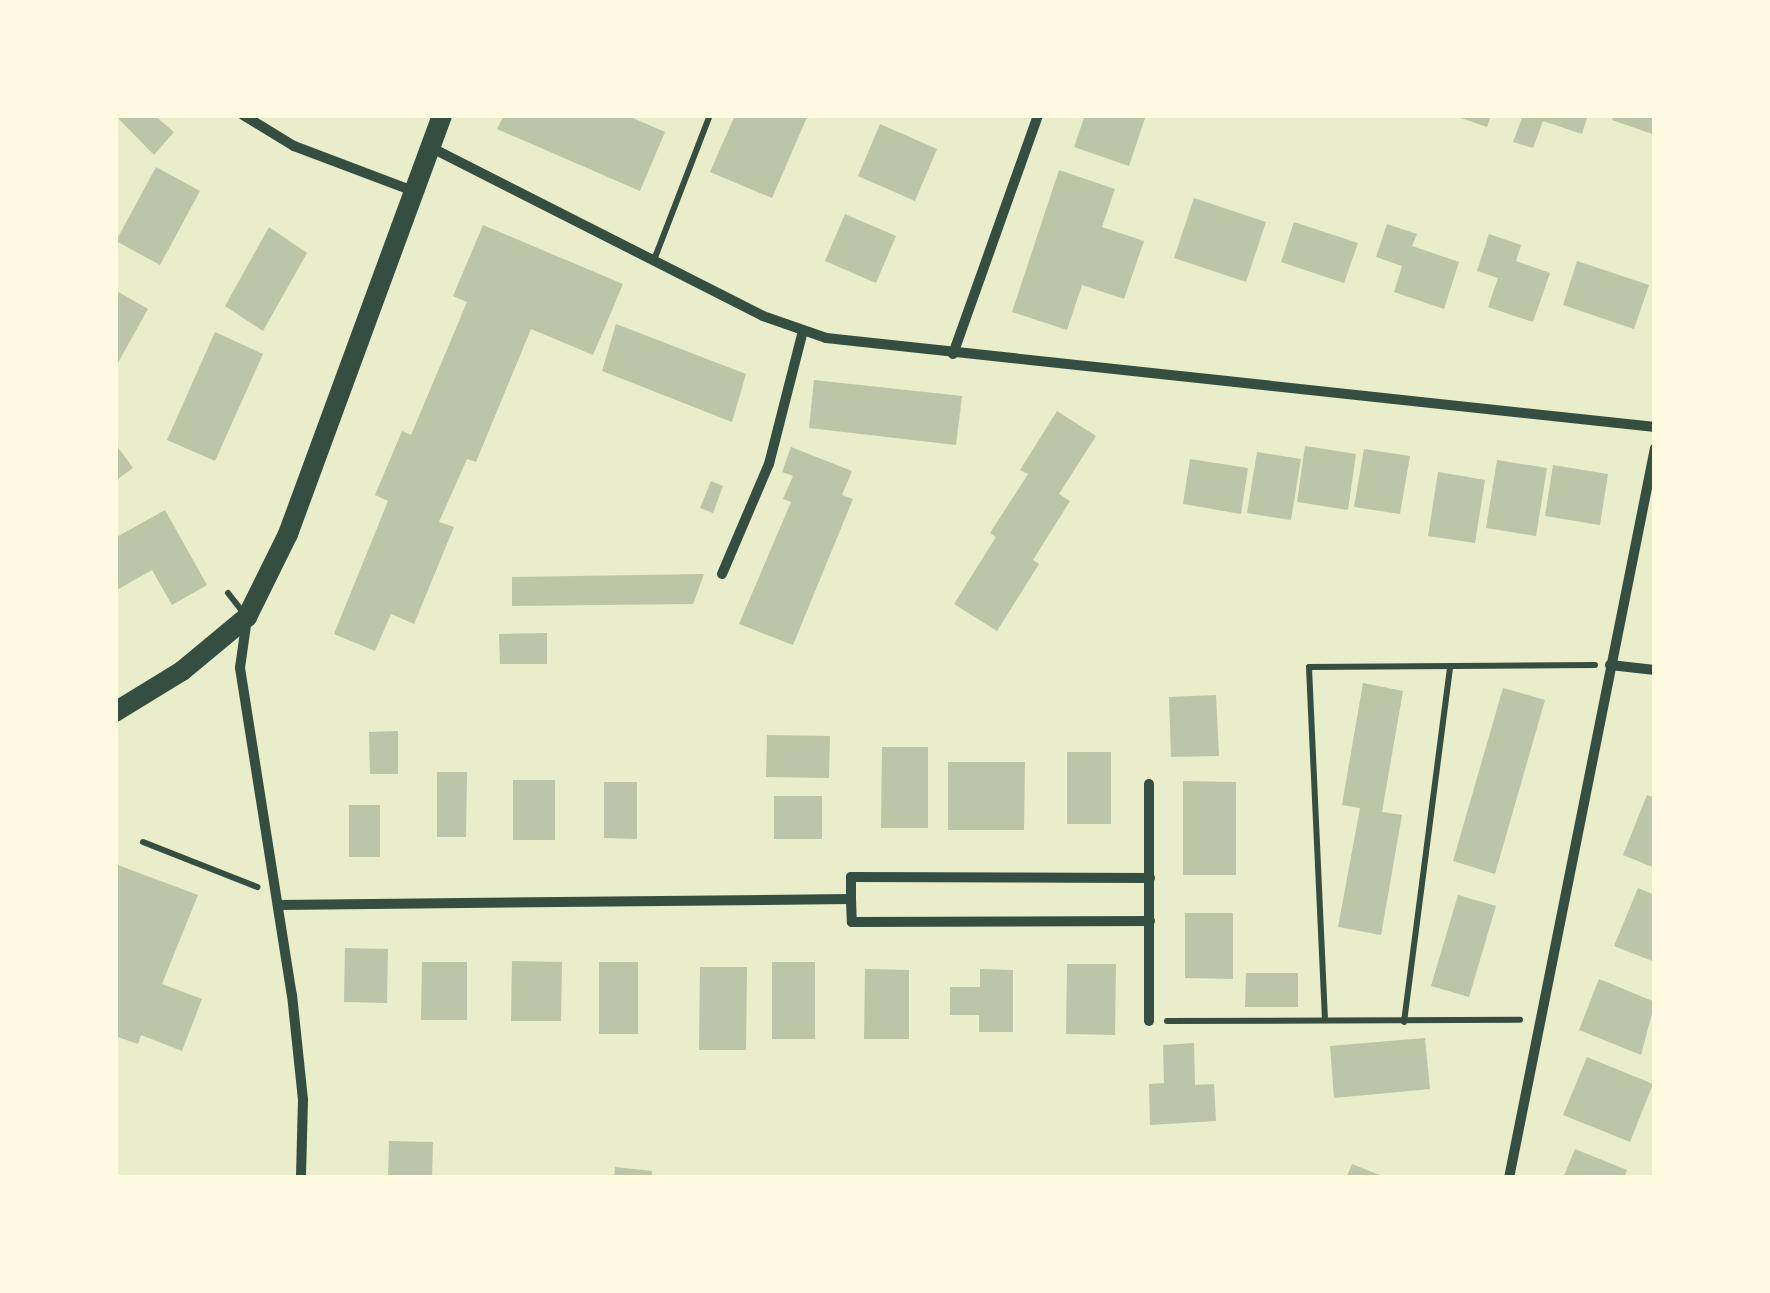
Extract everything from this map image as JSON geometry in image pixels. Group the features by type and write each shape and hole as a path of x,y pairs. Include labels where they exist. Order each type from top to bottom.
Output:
{"main road":[{"path":"115,712 182,672 247,617 288,534 442,115"}],"street":[{"path":"243,115 294,146 413,192"},
{"path":"953,354 1038,115"},
{"path":"430,147 803,331 953,354 1655,428"},
{"path":"722,574 769,464 803,331"},
{"path":"1508,1178 1655,448"},
{"path":"247,617 240,668 303,1099 301,1178"},
{"path":"1610,665 1655,670"},
{"path":"1149,784 1149,1021"},
{"path":"1150,878 850,877 852,922 1150,921"},
{"path":"275,900 851,899"}],"lane":[{"path":"654,260 710,115"},
{"path":"228,593 247,617"}],"path":[{"path":"1325,1020 1308,668 1610,665"},
{"path":"1404,1022 1450,666"},
{"path":"143,842 275,900"},
{"path":"1149,1021 1541,1019"}],"building":[{"path":"115,115 154,115 174,132 154,155"},
{"path":"504,115 626,115 665,132 640,191 497,129"},
{"path":"735,115 808,115 772,198 710,172"},
{"path":"1085,115 1146,115 1129,166 1074,147"},
{"path":"1452,115 1491,115 1487,127"},
{"path":"1523,115 1588,115 1582,134 1543,121 1533,148 1513,142"},
{"path":"1614,115 1655,115 1655,135 1612,120"},
{"path":"880,124 937,149 915,201 858,176"},
{"path":"156,167 200,191 160,265 116,241"},
{"path":"1059,170 1115,189 1102,227 1144,241 1124,299 1082,285 1067,330 1012,312"},
{"path":"1194,198 1266,222 1246,282 1174,258"},
{"path":"845,214 896,236 876,283 825,261"},
{"path":"1294,222 1358,243 1344,283 1281,262"},
{"path":"1387,224 1417,234 1412,246 1459,262 1444,309 1394,292 1402,266 1376,257"},
{"path":"483,225 623,284 593,355 531,329 476,462 467,459 439,522 454,527 414,624 391,614 375,651 334,634 388,501 375,495 402,431 411,435 467,302 453,296"},
{"path":"269,227 307,253 263,331 225,306"},
{"path":"1489,234 1521,245 1516,261 1550,273 1533,322 1488,307 1498,278 1477,271"},
{"path":"1577,261 1649,285 1634,329 1563,305"},
{"path":"115,290 148,309 115,368"},
{"path":"616,324 746,374 732,422 602,371"},
{"path":"215,332 263,354 215,461 167,440"},
{"path":"814,380 962,396 956,445 809,428"},
{"path":"1057,411 1096,436 1059,494 1070,501 1033,560 1039,564 997,631 954,604 996,537 990,533 1028,474 1020,470"},
{"path":"115,443 133,468 115,481"},
{"path":"1305,446 1356,454 1348,510 1297,502"},
{"path":"791,447 852,471 842,495 853,499 793,645 739,624 791,502 783,499 793,476 782,472"},
{"path":"1364,449 1410,456 1400,514 1354,507"},
{"path":"1257,452 1301,459 1291,520 1247,513"},
{"path":"1190,459 1248,468 1241,514 1183,504"},
{"path":"1497,460 1547,468 1536,536 1486,528"},
{"path":"1553,465 1608,474 1600,525 1545,516"},
{"path":"1438,472 1485,480 1475,543 1428,536"},
{"path":"711,481 723,486 713,513 700,508"},
{"path":"165,510 207,585 172,605 152,570 115,591 115,538"},
{"path":"704,574 693,604 512,606 512,577"},
{"path":"547,633 547,664 500,664 499,634"},
{"path":"1363,683 1403,691 1382,812 1402,815 1381,935 1338,927 1360,808 1342,805"},
{"path":"1503,688 1545,700 1495,874 1453,861"},
{"path":"1216,695 1219,756 1171,757 1169,697"},
{"path":"398,731 398,774 370,774 369,732"},
{"path":"767,735 830,736 829,778 766,777"},
{"path":"882,747 928,747 928,828 881,828"},
{"path":"1067,752 1111,752 1111,824 1067,824"},
{"path":"948,762 1025,762 1024,830 948,830"},
{"path":"437,772 467,772 466,837 437,837"},
{"path":"513,780 555,780 555,840 513,840"},
{"path":"1183,781 1236,782 1236,875 1183,875"},
{"path":"604,782 637,782 637,839 604,838"},
{"path":"1647,795 1655,798 1655,868 1623,855"},
{"path":"774,796 822,796 822,839 774,839"},
{"path":"349,805 380,805 380,857 349,857"},
{"path":"115,864 198,895 162,984 202,999 182,1051 141,1035 138,1044 115,1036"},
{"path":"1638,888 1655,895 1655,962 1614,946"},
{"path":"1458,895 1496,906 1469,997 1431,986"},
{"path":"1185,913 1233,913 1233,979 1185,978"},
{"path":"345,948 388,949 387,1003 344,1002"},
{"path":"512,961 562,962 561,1021 511,1021"},
{"path":"422,962 467,962 467,1020 421,1020"},
{"path":"599,962 638,962 638,1034 599,1034"},
{"path":"772,962 815,962 815,1039 772,1039"},
{"path":"1067,964 1116,964 1115,1035 1066,1034"},
{"path":"700,967 747,967 746,1050 699,1050"},
{"path":"865,969 909,970 909,1039 864,1039"},
{"path":"980,969 1013,970 1013,1032 979,1032 979,1015 950,1015 950,987 980,987"},
{"path":"1246,973 1298,973 1298,1007 1245,1007"},
{"path":"1599,979 1655,1002 1641,1055 1579,1030"},
{"path":"1425,1038 1430,1089 1334,1098 1330,1046"},
{"path":"1194,1043 1195,1085 1214,1084 1216,1121 1150,1125 1149,1084 1164,1083 1163,1045"},
{"path":"1587,1057 1653,1084 1630,1142 1563,1115"},
{"path":"389,1141 433,1142 432,1178 388,1178"},
{"path":"1575,1149 1627,1170 1624,1178 1563,1178"},
{"path":"1352,1164 1387,1178 1346,1178"},
{"path":"615,1167 652,1171 652,1178 614,1178"}]}
